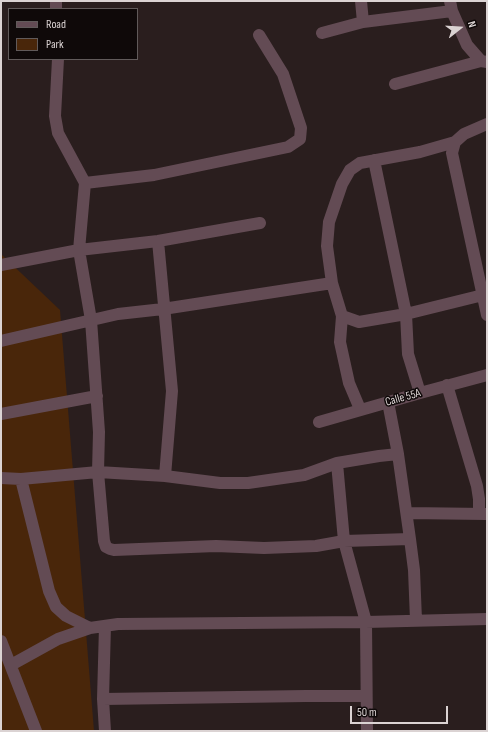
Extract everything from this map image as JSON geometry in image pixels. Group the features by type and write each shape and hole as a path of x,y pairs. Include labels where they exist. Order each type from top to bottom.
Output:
{"street":[{"path":"361,1 363,22"},
{"path":"322,33 363,22 451,6 466,45 484,62"},
{"path":"85,183 161,173 288,147 300,139 301,128 283,74 259,35"},
{"path":"58,60 55,116 58,133 85,183 79,250 91,320 94,371 98,396 98,472 104,541 106,547 114,550 216,546 264,548 316,546 344,541 410,539"},
{"path":"395,84 484,62"},
{"path":"360,409 349,383 340,342 342,316 332,283 327,246 329,222 342,184 350,170 360,163 420,152 455,142 464,134 487,124"},
{"path":"455,142 452,153 487,315"},
{"path":"374,160 406,314 408,354 420,393"},
{"path":"1,265 79,250 158,241 260,223"},
{"path":"158,241 163,309 172,391 165,476"},
{"path":"1,341 118,314 163,309 332,283"},
{"path":"342,316 359,322 406,314 483,295"},
{"name":"Calle 55A","path":"319,422 360,409 487,375"},
{"path":"407,513 483,514 477,486 448,385"},
{"path":"1,414 98,396"},
{"path":"388,402 407,513 414,570 416,620"},
{"path":"1,478 21,479 98,472 165,476 220,483 248,483 304,475 337,463 398,454"},
{"path":"337,463 344,541 366,622 367,731"},
{"path":"21,479 49,591 56,607 66,616 90,628"},
{"path":"11,665 58,639 90,628 118,624 366,622 487,619"},
{"path":"105,626 103,699 105,731"},
{"path":"1,641 36,731"},
{"path":"103,699 366,696"}],"green space":[{"path":"1,254 60,310 94,731 1,731"}]}
